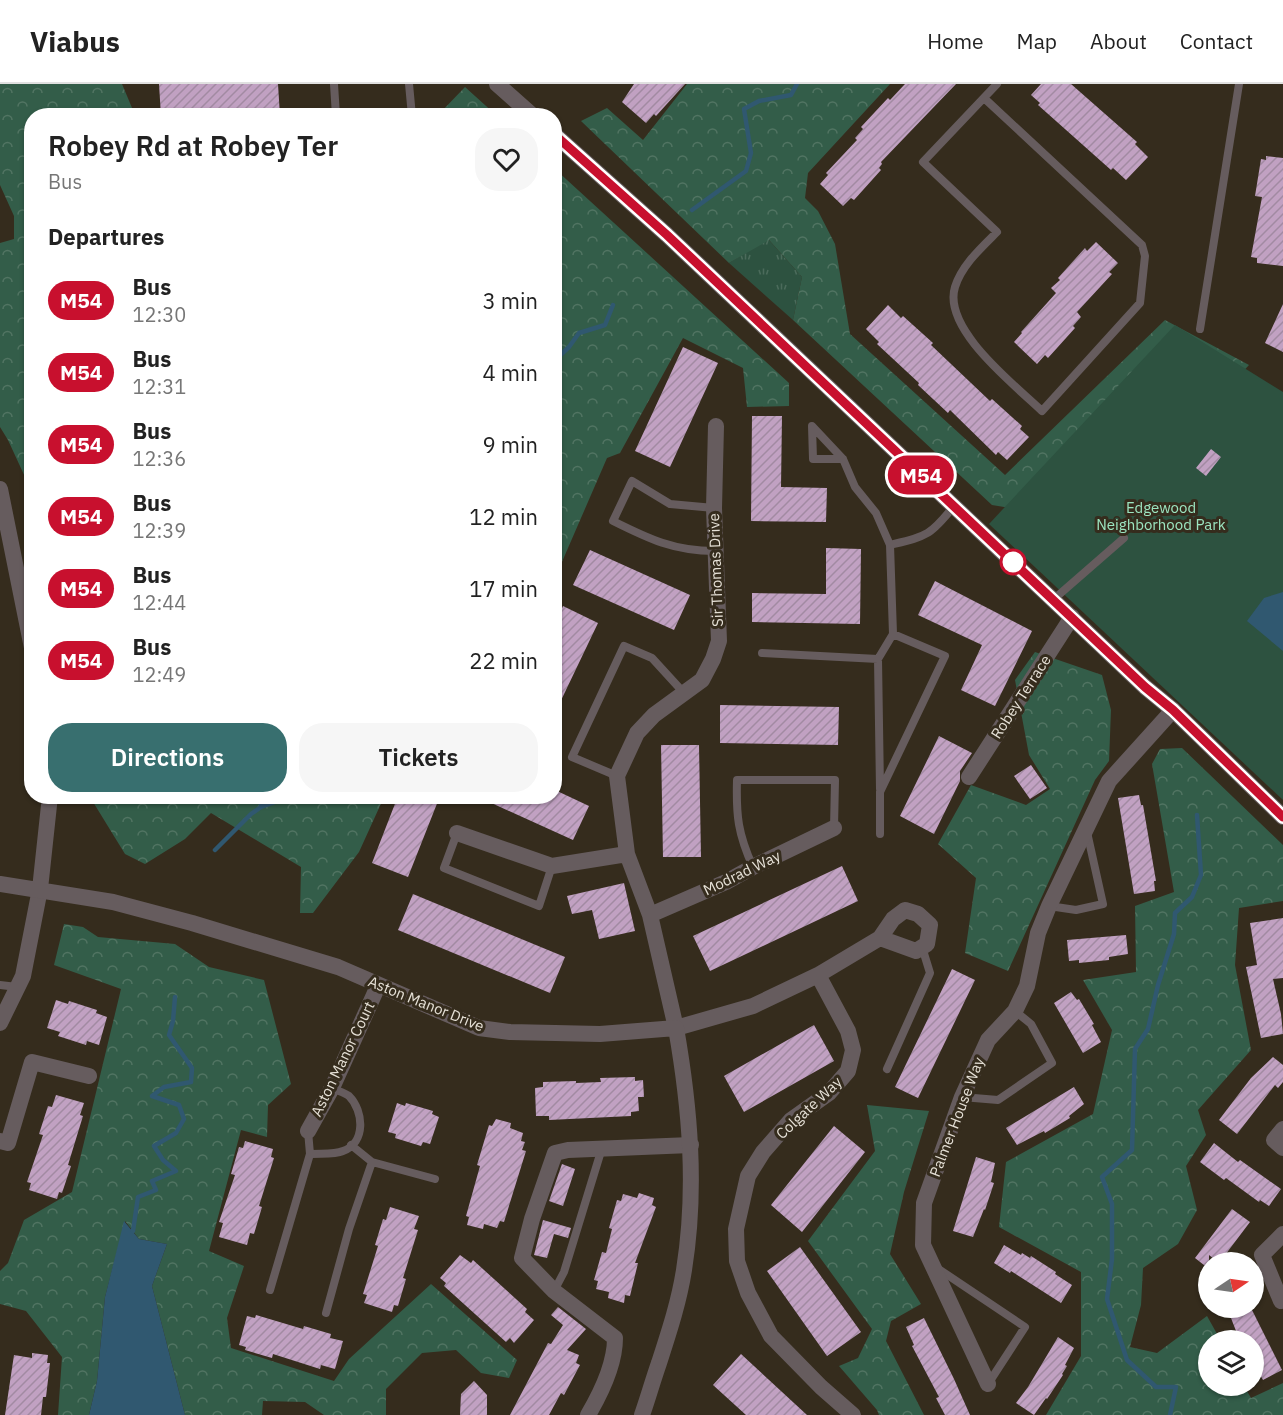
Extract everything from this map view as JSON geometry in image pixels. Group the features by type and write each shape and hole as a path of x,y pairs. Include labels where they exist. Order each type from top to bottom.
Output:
{"street":[{"path":"497,84 524,108"},
{"path":"562,141 667,235 1145,687 1173,710 1283,817"},
{"name":"Sir Thomas Drive","path":"617,776 637,733 654,715 702,680 719,641 714,508 716,426"},
{"path":"0,489 24,608"},
{"name":"Robey Terrace","path":"969,777 1072,617"},
{"name":"Palmer House Way","path":"988,1384 923,1245 924,1203 962,1097 988,1040 1015,1011 1027,987 1038,933 1109,781 1173,710"},
{"path":"617,776 627,854 650,915 676,1028 686,1084 691,1145 691,1210 684,1270 673,1318 642,1415"},
{"path":"0,1023 23,976 40,890 49,804"},
{"name":"Modrad Way","path":"650,915 726,882 834,828"},
{"path":"457,833 552,866 627,854"},
{"name":"Aston Manor Drive","path":"0,885 113,902 192,922 338,967 479,1028 510,1032 600,1034 676,1028 753,1006 818,975 880,938 892,919 905,910 918,914 930,926 927,944 922,947"},
{"path":"880,938 916,951 922,947"},
{"name":"Colgate Way","path":"818,975 848,1031 853,1050 848,1071 829,1093 791,1120 763,1152 748,1176 736,1229 737,1261 748,1293 771,1336 821,1387 853,1415"},
{"name":"Aston Manor Court","path":"308,1131 332,1088 378,986"},
{"path":"0,1141 8,1143 32,1062 89,1076"},
{"path":"1283,1130 1274,1140 1283,1148"},
{"path":"588,1415 596,1402 615,1353 615,1338 554,1291 522,1258 532,1219 555,1153 602,1148 691,1145"},
{"path":"1283,1234 1262,1255 1281,1301 1283,1300"}],"lane":[{"path":"334,84 336,108"},
{"path":"409,84 411,108"},
{"path":"984,98 1142,245 1145,256 1140,303 1042,411 979,351 966,335 958,319 954,289 975,254 997,232 923,162 997,84"},
{"path":"1200,329 1239,84"},
{"path":"843,459 813,459 812,426 843,459 855,487 876,513 890,545 893,634 878,660 880,834"},
{"path":"714,508 670,504 632,481 613,521 655,542 691,551 715,551"},
{"path":"890,545 922,537 937,527 954,506"},
{"path":"1053,599 1124,538"},
{"path":"880,792 945,656 893,634"},
{"path":"617,776 572,757 624,646 652,658 684,693"},
{"path":"762,653 878,660"},
{"path":"753,867 741,842 736,813 737,780 834,780 834,828"},
{"path":"1049,906 1076,910 1103,904 1087,828"},
{"path":"457,833 444,868 539,906 552,866"},
{"path":"887,1069 930,973 922,947"},
{"path":"0,985 17,987"},
{"path":"962,1097 998,1100 1052,1063 1031,1024 1015,1011"},
{"path":"310,1154 344,1151 356,1142 362,1126 358,1109 348,1095 332,1088"},
{"path":"270,1290 310,1154 308,1131"},
{"path":"351,1145 372,1162 435,1179"},
{"path":"554,1291 564,1272 602,1148"},
{"path":"326,1313 372,1162"},
{"path":"932,1264 1025,1327 988,1384"}],"green space":[{"path":"0,84 122,84 132,108 24,108 24,475 0,427 0,243 14,239 14,216 0,185"},
{"path":"687,84 890,84 808,173 805,198 818,211 835,244 850,334 1005,475 1165,320 1249,365 1235,380 1023,510 992,505 793,320 802,277 769,240 729,263 581,121 607,108 643,140"},
{"path":"465,87 488,108 445,108"},
{"path":"562,175 789,383 789,406 747,407 743,368 683,338 620,453 607,458 562,562"},
{"path":"768,239 802,277 793,320 729,263"},
{"name":"Edgewood Neighborhood Park","path":"1175,325 1283,392 1283,800 989,524"},
{"path":"1035,652 1102,675 1111,710 1109,761 1095,780 1008,971 965,953 976,878 938,844 971,785 1026,805 1050,789 1029,755 1015,680"},
{"path":"1182,748 1283,845 1283,901 1239,908 1235,965 1251,1050 1198,1110 1206,1135 1186,1166 1197,1210 1178,1244 1143,1268 1141,1305 1130,1347 1157,1353 1204,1318 1208,1318 1215,1330 1198,1330 1198,1396 1250,1396 1251,1398 1264,1396 1264,1392 1283,1383 1283,1415 1046,1415 1081,1356 1081,1272 999,1227 1006,1162 1093,1114 1112,1030 1083,980 1136,972 1135,906 1174,892 1152,764 1160,749"},
{"path":"94,804 381,804 359,852 313,913 300,913 301,867 211,813 185,839 145,864 125,854"},
{"path":"64,924 83,927 98,937 175,944 209,967 264,980 291,1084 268,1105 267,1137 241,1130 209,1251 244,1266 227,1318 231,1348 334,1381 349,1359 431,1284 517,1360 509,1378 481,1373 456,1350 422,1353 386,1389 386,1415 324,1415 305,1402 263,1401 262,1415 185,1415 152,1286 167,1244 139,1239 125,1221 105,1297 97,1381 89,1415 58,1415 62,1357 26,1311 0,1304 0,1271 8,1263 24,1220 72,1192 121,989 54,965"},
{"path":"867,1105 929,1111 904,1192 890,1254 921,1304 891,1321 886,1341 924,1415 879,1415 839,1366 858,1358 872,1329 808,1241 875,1151"}],"water":[{"path":"1283,592 1283,651 1247,621 1264,598"},
{"path":"124,1221 139,1239 167,1244 152,1286 185,1415 89,1415 97,1381 105,1297"}],"building":[{"path":"159,84 278,84 280,108 160,108"},
{"path":"634,84 685,84 656,116 654,114 646,123 622,102"},
{"path":"905,84 956,84 881,162 879,168 881,170 854,200 851,198 843,206 820,184 828,175 826,173 857,140 855,138 863,129 861,127 888,98 890,100"},
{"path":"1041,84 1071,84 1137,142 1135,144 1148,157 1126,180 1113,168 1111,170 1038,105 1040,103 1031,95"},
{"path":"1266,156 1283,158 1283,266 1257,263 1257,258 1251,257 1262,197 1255,196 1261,159 1266,160"},
{"path":"1096,242 1118,263 1109,272 1112,274 1077,312 1081,317 1073,326 1075,328 1048,358 1045,355 1037,364 1014,342 1056,293 1051,288 1060,280 1058,278 1085,248 1087,251"},
{"path":"1283,304 1283,352 1265,343"},
{"path":"888,305 933,343 931,345 990,401 992,399 1022,426 1020,429 1029,437 1007,460 998,452 996,455 950,410 948,413 877,344 879,342 866,329"},
{"path":"683,347 718,363 670,467 635,451"},
{"path":"752,416 782,416 781,487 827,488 826,522 751,521"},
{"path":"1211,449 1221,457 1206,476 1196,468"},
{"path":"826,548 861,549 860,624 752,622 752,593 826,594"},
{"path":"590,550 690,595 674,630 573,585"},
{"path":"935,581 1032,631 995,706 961,690 982,645 918,615"},
{"path":"563,606 598,623 562,698"},
{"path":"720,705 839,707 838,745 720,743"},
{"path":"939,736 972,753 960,771 960,781 934,834 900,816"},
{"path":"661,745 699,745 701,857 663,857"},
{"path":"1031,765 1047,788 1030,799 1014,776"},
{"path":"562,793 589,806 573,840 494,804 562,804"},
{"path":"1139,795 1141,805 1143,805 1156,881 1154,881 1155,891 1134,894 1118,798"},
{"path":"395,804 437,804 408,877 372,863"},
{"path":"842,866 858,901 710,971 693,936"},
{"path":"624,883 635,931 599,939 592,910 572,914 567,896"},
{"path":"413,894 565,957 550,993 398,930"},
{"path":"1283,918 1283,978 1273,979 1283,1034 1261,1038 1246,967 1257,965 1250,923"},
{"path":"1126,935 1128,954 1109,957 1109,960 1079,963 1079,960 1069,961 1067,940"},
{"path":"952,969 975,980 918,1098 895,1087"},
{"path":"1071,992 1077,1000 1079,999 1094,1024 1092,1025 1101,1042 1083,1053 1054,1003"},
{"path":"56,1000 68,1004 69,1001 97,1010 96,1013 107,1017 99,1045 87,1041 86,1045 58,1036 60,1032 47,1028"},
{"path":"814,1025 834,1061 744,1112 724,1076"},
{"path":"1273,1057 1283,1065 1283,1082 1278,1088 1275,1085 1237,1134 1219,1120 1251,1078"},
{"path":"635,1077 635,1081 643,1080 644,1097 638,1097 639,1111 631,1112 631,1116 549,1120 549,1116 536,1116 535,1088 543,1087 543,1082 601,1082 600,1078"},
{"path":"1074,1087 1084,1104 1069,1116 1070,1118 1045,1133 1044,1131 1017,1145 1006,1128"},
{"path":"56,1095 84,1103 80,1115 83,1116 68,1165 71,1166 62,1193 59,1192 57,1199 29,1190 31,1183 27,1182 43,1135 39,1134 48,1106 52,1107"},
{"path":"397,1103 405,1106 406,1103 433,1111 432,1114 439,1117 430,1144 423,1142 421,1146 395,1138 396,1134 388,1132"},
{"path":"496,1119 511,1123 510,1128 523,1133 521,1141 525,1142 522,1150 526,1151 504,1222 500,1221 497,1228 484,1224 483,1229 467,1225 469,1217 466,1216 480,1166 477,1165 489,1125 492,1126"},
{"path":"834,1126 865,1152 802,1232 771,1205"},
{"path":"245,1141 273,1149 271,1157 274,1158 259,1206 262,1207 254,1234 250,1233 247,1245 219,1237 223,1223 219,1222 235,1175 231,1174 239,1147 243,1148"},
{"path":"1214,1143 1238,1162 1240,1160 1281,1189 1269,1206 1260,1200 1259,1202 1226,1178 1224,1180 1200,1162"},
{"path":"976,1157 995,1163 991,1182 994,1183 973,1237 953,1231"},
{"path":"562,1164 575,1169 563,1206 549,1201"},
{"path":"639,1193 654,1198 652,1205 656,1207 635,1263 638,1263 630,1296 625,1295 624,1303 608,1298 609,1292 596,1289 598,1281 594,1280 602,1252 606,1253 612,1229 609,1228 617,1200 621,1201 623,1194 637,1198"},
{"path":"390,1207 419,1216 414,1229 418,1230 403,1278 406,1279 398,1306 394,1305 392,1312 364,1303 367,1295 363,1294 378,1246 375,1245 383,1219 386,1220"},
{"path":"1232,1209 1250,1222 1227,1252 1200,1252"},
{"path":"543,1220 571,1228 568,1238 554,1234 547,1258 534,1255"},
{"path":"1004,1245 1021,1255 1022,1253 1030,1258 1031,1256 1072,1285 1061,1303 1011,1271 1010,1273 994,1263"},
{"path":"800,1247 861,1332 827,1356 767,1271"},
{"path":"460,1255 471,1263 473,1260 527,1309 525,1312 534,1320 514,1343 510,1338 506,1342 444,1286 446,1283 440,1278"},
{"path":"558,1307 586,1329 567,1350 579,1355 576,1363 580,1365 564,1395 561,1393 549,1415 510,1415 548,1343 551,1344 563,1325 551,1315"},
{"path":"256,1315 303,1329 304,1326 331,1334 330,1338 343,1341 335,1369 321,1365 320,1369 273,1354 272,1358 245,1350 246,1347 239,1345 247,1316 255,1318"},
{"path":"924,1318 970,1415 945,1415 936,1398 939,1397 912,1346 914,1345 906,1327"},
{"path":"1231,1318 1256,1318 1262,1330 1236,1330"},
{"path":"1264,1334 1282,1370 1264,1379"},
{"path":"1058,1337 1074,1348 1065,1365 1067,1366 1063,1375 1034,1415 1016,1403"},
{"path":"32,1353 48,1355 47,1363 50,1363 46,1397 43,1397 41,1415 5,1415 14,1355 32,1358"},
{"path":"741,1354 807,1415 746,1415 713,1385"},
{"path":"474,1381 487,1395 487,1415 460,1415 461,1394"}],"waterway":[{"path":"692,210 746,171 751,153 744,109 759,101 791,95 797,84"},
{"path":"562,354 579,333 605,325 613,305"},
{"path":"215,850 251,814 269,804"},
{"path":"1170,1415 1176,1387 1156,1387 1127,1360 1107,1299 1112,1259 1112,1204 1102,1177 1132,1150 1135,1049 1148,1029 1158,985 1174,934 1175,913 1192,897 1201,875 1197,815"},
{"path":"133,1231 138,1197 156,1190 152,1181 176,1171 163,1160 154,1146 176,1133 184,1119 179,1105 152,1096 164,1087 191,1082 192,1068 169,1035 175,997"}],"bus line":[{"name":"M54","path":"562,141 667,235 1145,687 1173,710 1283,817"}]}
